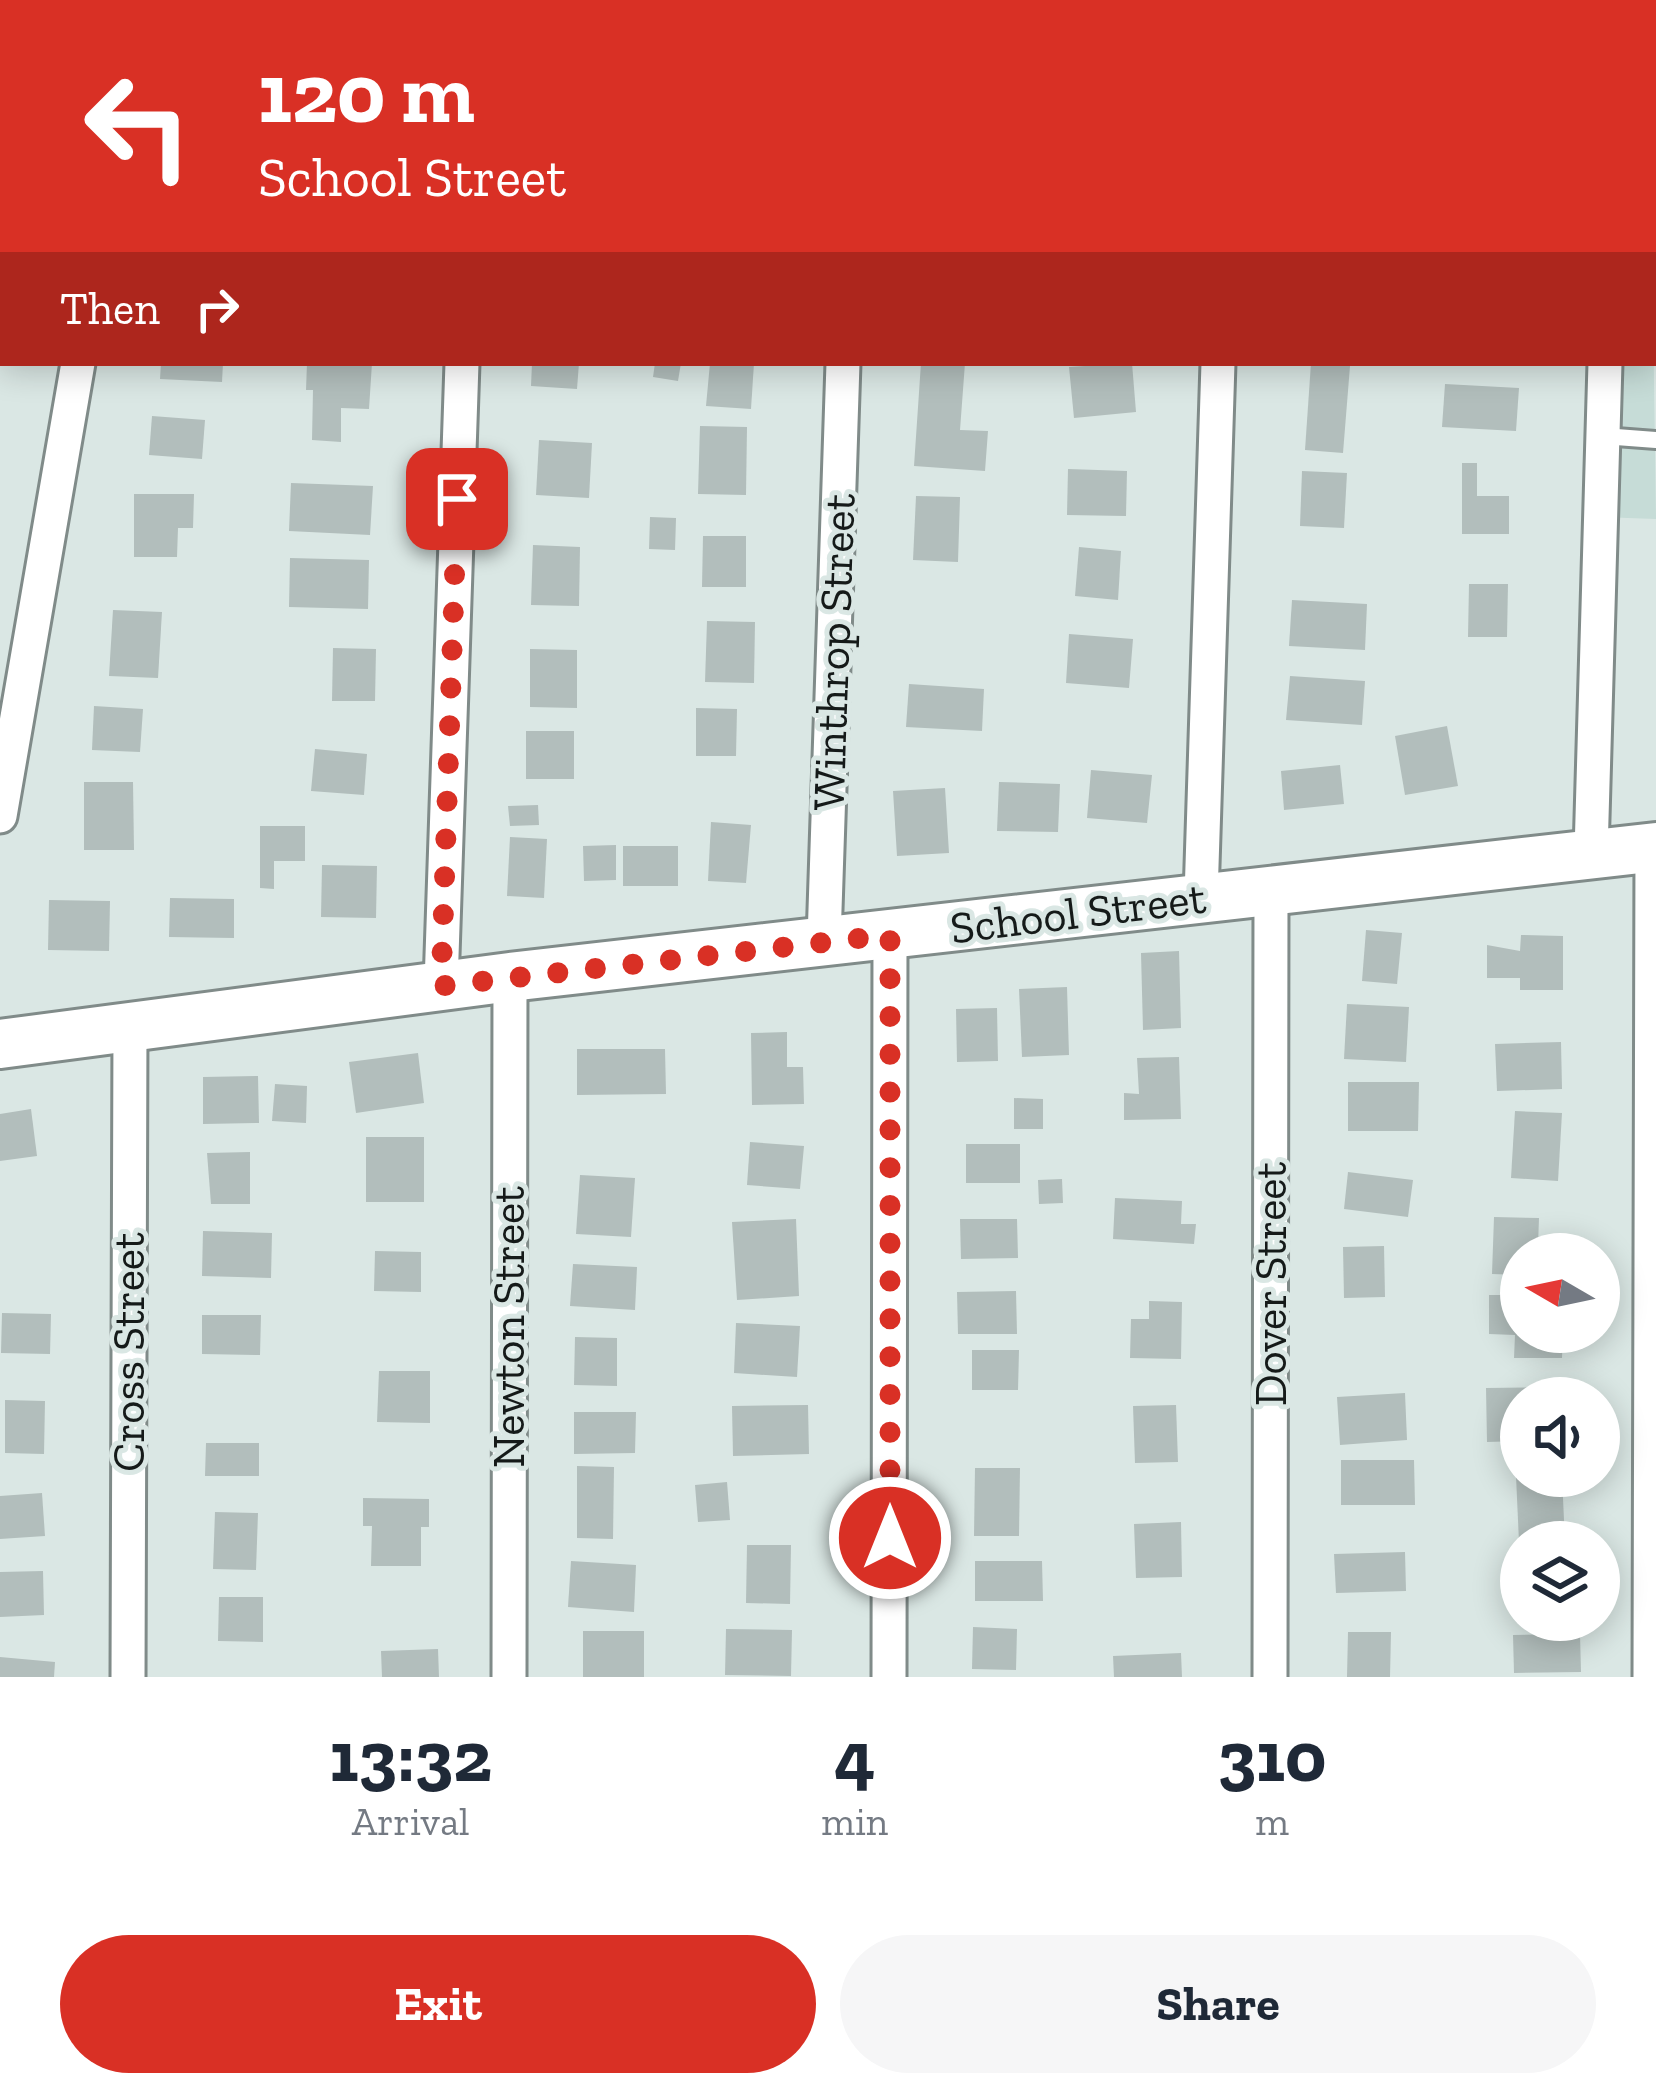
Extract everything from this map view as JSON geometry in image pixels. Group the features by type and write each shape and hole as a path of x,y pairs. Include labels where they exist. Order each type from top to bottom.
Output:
{"street":[{"path":"0,816 77,366"},
{"path":"441,986 462,366"},
{"name":"Winthrop Street","path":"824,940 843,366"},
{"path":"1201,897 1218,366"},
{"path":"1591,853 1605,366"},
{"path":"1650,1677 1654,848"},
{"name":"School Street","path":"0,1044 509,976 732,955 824,940 1654,848"},
{"name":"Dover Street","path":"1270,1677 1271,892"},
{"path":"890,935 890,1677"},
{"name":"Newton Street","path":"509,976 509,1677"},
{"name":"Cross Street","path":"128,1677 130,1026"}],"lane":[{"path":"1603,436 1656,440"}],"shaded area":[{"path":"1605,366 1654,366 1656,519 1600,517"}],"building":[{"path":"161,366 223,366 222,382 160,379"},
{"path":"307,366 372,366 369,409 341,408 341,442 312,440 313,390 306,390"},
{"path":"532,366 579,366 577,389 531,386"},
{"path":"655,366 680,366 678,381 653,377"},
{"path":"710,366 754,366 751,409 706,406"},
{"path":"921,366 965,366 960,430 988,431 985,471 914,466"},
{"path":"1132,366 1136,412 1074,418 1069,367"},
{"path":"1311,366 1350,366 1343,453 1305,450"},
{"path":"1445,384 1519,388 1516,431 1442,427"},
{"path":"152,416 205,420 202,459 149,455"},
{"path":"700,426 747,427 746,495 698,494"},
{"path":"539,440 592,443 589,498 536,495"},
{"path":"1462,463 1477,463 1477,496 1509,496 1509,534 1462,534"},
{"path":"1068,469 1127,471 1126,516 1067,515"},
{"path":"1302,471 1347,473 1344,528 1300,526"},
{"path":"291,483 373,486 370,535 289,531"},
{"path":"134,494 194,494 193,528 178,528 177,557 134,557"},
{"path":"916,496 960,497 958,562 913,560"},
{"path":"650,517 676,518 675,550 649,549"},
{"path":"703,536 746,536 746,587 702,587"},
{"path":"533,545 580,547 579,606 531,605"},
{"path":"1079,547 1121,551 1118,600 1075,596"},
{"path":"290,558 369,560 368,609 289,607"},
{"path":"1469,584 1508,584 1507,637 1468,637"},
{"path":"1292,600 1367,604 1365,650 1289,646"},
{"path":"113,610 162,612 158,678 109,676"},
{"path":"707,621 755,622 754,683 705,682"},
{"path":"1069,634 1133,639 1129,688 1066,683"},
{"path":"333,648 376,649 375,701 332,701"},
{"path":"530,649 577,650 577,708 530,707"},
{"path":"1290,676 1365,681 1362,725 1286,720"},
{"path":"909,684 984,689 982,731 906,727"},
{"path":"94,706 143,709 140,752 92,750"},
{"path":"696,708 737,709 736,756 696,756"},
{"path":"1447,726 1458,786 1405,795 1395,736"},
{"path":"526,731 574,731 574,779 526,779"},
{"path":"315,749 367,754 364,795 311,791"},
{"path":"1340,765 1344,804 1284,810 1281,771"},
{"path":"1091,770 1152,775 1147,823 1087,818"},
{"path":"84,782 133,782 134,850 84,850"},
{"path":"999,782 1060,784 1058,832 997,831"},
{"path":"945,788 949,853 897,856 893,791"},
{"path":"538,805 539,825 510,826 508,806"},
{"path":"711,822 751,825 746,883 708,881"},
{"path":"260,826 305,826 305,861 274,861 274,889 260,888"},
{"path":"510,837 547,839 544,898 507,896"},
{"path":"616,845 616,880 584,881 583,846"},
{"path":"623,846 678,846 678,886 623,886"},
{"path":"322,865 377,866 376,918 321,917"},
{"path":"170,898 234,899 234,938 169,937"},
{"path":"49,900 110,901 109,951 48,950"},
{"path":"1366,930 1402,933 1397,984 1362,981"},
{"path":"1521,935 1563,936 1563,990 1520,990 1520,978 1487,978 1487,945 1520,951"},
{"path":"1179,951 1181,1028 1143,1030 1141,953"},
{"path":"1067,987 1069,1055 1022,1057 1019,989"},
{"path":"1347,1004 1409,1007 1406,1062 1344,1059"},
{"path":"997,1008 998,1061 957,1062 956,1009"},
{"path":"787,1032 787,1067 803,1067 804,1104 752,1105 751,1033"},
{"path":"1561,1042 1562,1089 1497,1091 1495,1044"},
{"path":"577,1049 665,1049 666,1094 577,1095"},
{"path":"418,1053 424,1103 356,1113 349,1062"},
{"path":"1179,1057 1181,1119 1124,1120 1124,1093 1139,1094 1137,1058"},
{"path":"258,1076 259,1123 203,1124 203,1077"},
{"path":"1348,1082 1419,1082 1418,1131 1348,1131"},
{"path":"275,1084 307,1086 306,1123 272,1121"},
{"path":"1014,1098 1043,1099 1043,1129 1014,1129"},
{"path":"31,1109 37,1156 0,1161 0,1114"},
{"path":"1515,1111 1562,1113 1558,1181 1511,1178"},
{"path":"366,1137 424,1137 424,1202 366,1202"},
{"path":"750,1142 804,1146 800,1189 747,1185"},
{"path":"966,1144 1020,1144 1020,1183 966,1183"},
{"path":"250,1152 250,1204 211,1204 207,1153"},
{"path":"1348,1172 1413,1180 1408,1217 1344,1209"},
{"path":"580,1175 635,1178 631,1237 576,1234"},
{"path":"1062,1179 1063,1203 1039,1204 1038,1180"},
{"path":"1115,1198 1182,1201 1181,1224 1196,1224 1194,1244 1113,1239"},
{"path":"1494,1217 1539,1218 1538,1233 1500,1233 1500,1274 1492,1274"},
{"path":"796,1219 799,1296 737,1300 732,1222"},
{"path":"960,1219 1017,1219 1018,1258 961,1259"},
{"path":"203,1231 272,1233 271,1278 202,1276"},
{"path":"1384,1246 1385,1297 1344,1298 1343,1247"},
{"path":"375,1251 421,1252 421,1292 374,1291"},
{"path":"573,1264 637,1267 635,1310 570,1306"},
{"path":"1016,1291 1017,1334 958,1334 957,1292"},
{"path":"1489,1295 1500,1295 1500,1334 1489,1334"},
{"path":"1149,1301 1182,1302 1181,1359 1130,1358 1131,1319 1149,1319"},
{"path":"2,1313 51,1314 50,1354 1,1353"},
{"path":"202,1315 261,1315 260,1355 202,1354"},
{"path":"736,1323 800,1326 797,1377 734,1373"},
{"path":"575,1337 617,1338 617,1386 574,1385"},
{"path":"972,1350 1019,1350 1018,1390 972,1390"},
{"path":"1514,1353 1562,1353 1562,1358 1514,1358"},
{"path":"379,1371 430,1371 430,1423 377,1422"},
{"path":"1486,1388 1500,1388 1500,1442 1487,1442"},
{"path":"1405,1393 1407,1440 1340,1445 1337,1397"},
{"path":"5,1400 45,1401 44,1454 5,1453"},
{"path":"808,1405 809,1454 733,1456 732,1406"},
{"path":"1176,1405 1178,1462 1135,1463 1133,1406"},
{"path":"574,1412 636,1412 635,1453 574,1454"},
{"path":"206,1443 259,1443 259,1476 205,1476"},
{"path":"1341,1460 1414,1460 1415,1505 1341,1505"},
{"path":"577,1466 614,1467 613,1539 577,1538"},
{"path":"975,1468 1020,1468 1019,1536 974,1536"},
{"path":"727,1482 730,1520 698,1522 695,1485"},
{"path":"42,1493 45,1536 0,1539 0,1496"},
{"path":"1517,1497 1563,1497 1564,1521 1518,1521"},
{"path":"363,1498 429,1499 429,1527 421,1527 421,1566 371,1566 372,1526 363,1526"},
{"path":"215,1512 258,1513 256,1570 213,1569"},
{"path":"1181,1522 1182,1577 1136,1578 1134,1524"},
{"path":"747,1545 791,1545 790,1604 746,1603"},
{"path":"1405,1552 1406,1591 1336,1593 1334,1554"},
{"path":"571,1561 636,1565 634,1612 568,1607"},
{"path":"975,1561 1042,1561 1043,1601 975,1601"},
{"path":"43,1571 44,1615 0,1617 0,1572"},
{"path":"219,1597 263,1597 263,1642 218,1641"},
{"path":"973,1627 1017,1629 1016,1670 972,1669"},
{"path":"726,1629 792,1630 791,1676 725,1675"},
{"path":"583,1631 644,1631 644,1677 583,1677"},
{"path":"1348,1632 1391,1632 1390,1677 1347,1677"},
{"path":"1513,1641 1580,1641 1581,1672 1514,1673"},
{"path":"438,1649 439,1677 382,1677 381,1651"},
{"path":"1181,1653 1182,1677 1114,1677 1113,1656"},
{"path":"0,1657 55,1662 54,1677 0,1677"}],"route":[{"path":"457,499 441,986 890,935 890,1538"}]}
